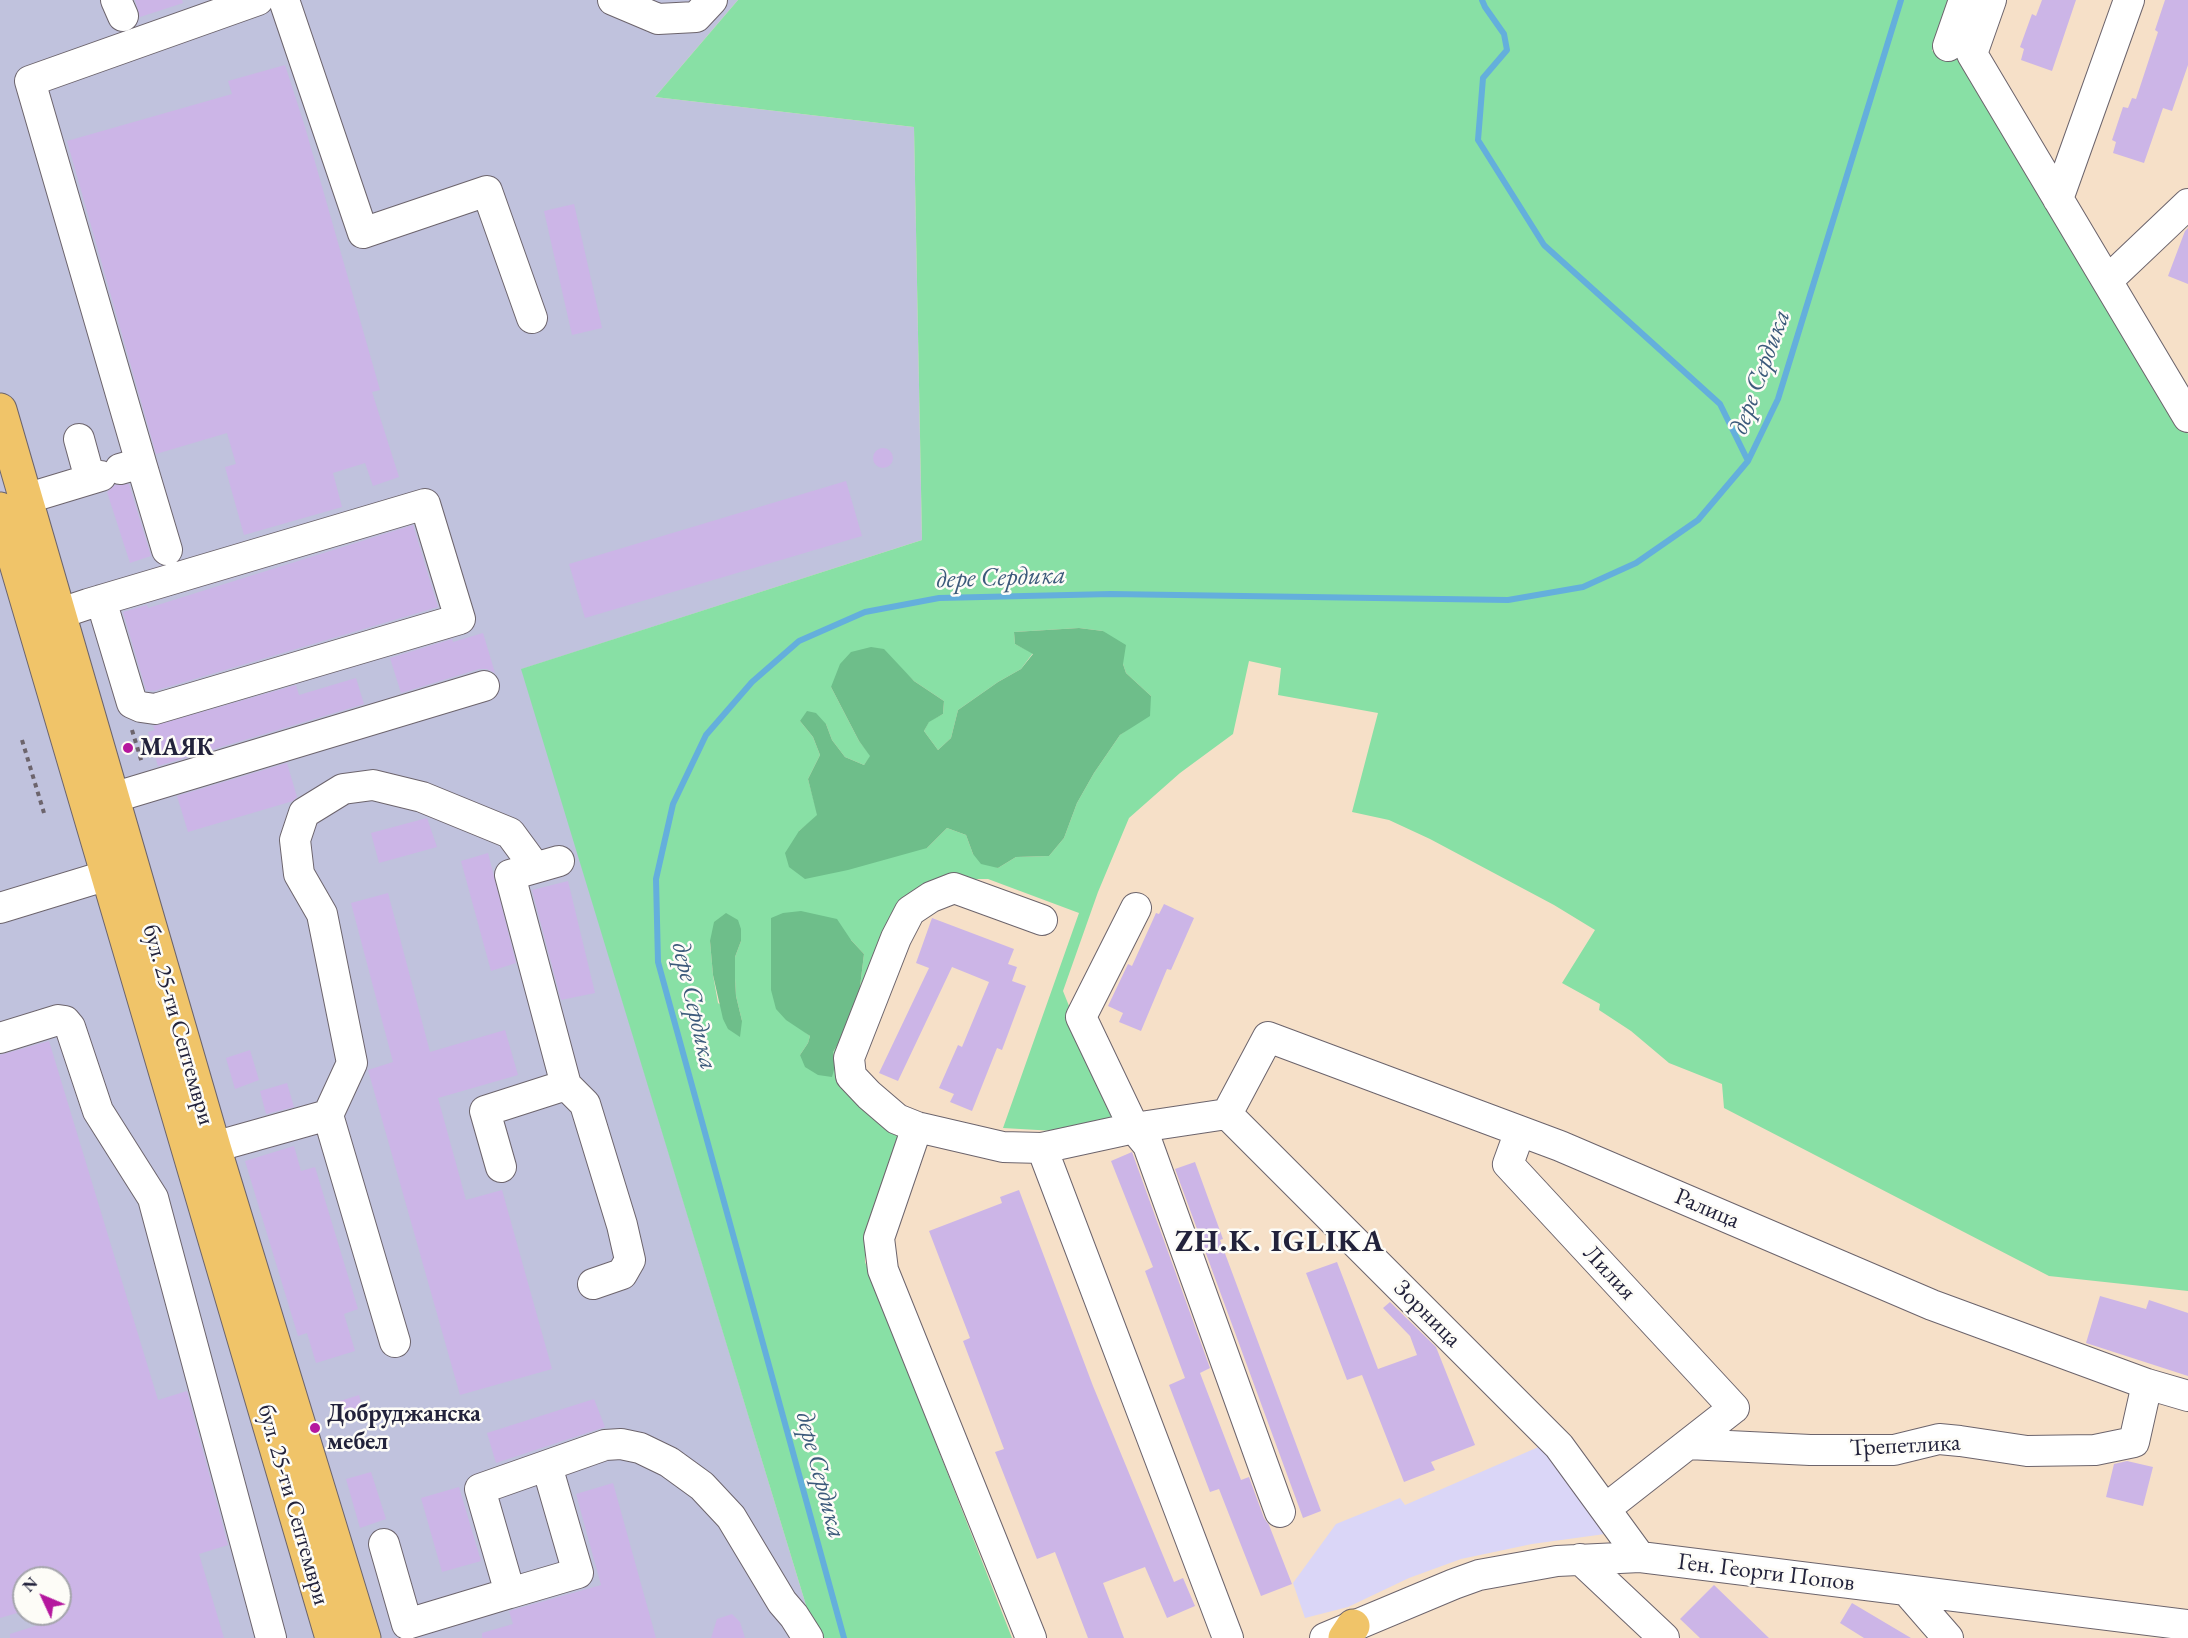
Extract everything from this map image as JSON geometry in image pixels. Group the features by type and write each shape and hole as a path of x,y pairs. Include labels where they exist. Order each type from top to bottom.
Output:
{"main road":[{"name":"бул. 25-ти Септември","path":"0,410 8,519 108,875 332,1638"},
{"name":"бул. 25-ти Септември","path":"8,519 58,614 214,1147 364,1638"}],"street":[{"path":"113,472 30,81 258,0"},
{"path":"284,0 363,233 488,191 531,318"},
{"path":"613,0 658,19 696,17 712,0"},
{"path":"1964,0 1960,50 2058,200 2188,417"},
{"path":"1960,50 1991,0"},
{"path":"2058,200 2129,0"},
{"path":"2107,281 2188,204"},
{"path":"79,439 113,472 167,550"},
{"path":"8,519 113,472"},
{"path":"58,614 101,600 425,504 460,619 155,709 132,703 101,600"},
{"path":"112,798 484,686"},
{"path":"395,1342 328,1115 352,1063 322,914 299,874 295,840 304,813 343,789 373,785 422,797 510,833 547,864 510,875 566,1085 585,1104 622,1225 630,1260 622,1274 593,1284"},
{"path":"0,908 108,875"},
{"path":"1042,920 954,888 931,897 910,911 896,938 849,1058 851,1076 897,1119 917,1127 1003,1147 1042,1148 1134,1128 1227,1114"},
{"path":"1136,908 1082,1017 1134,1128 1148,1145 1280,1512"},
{"path":"0,1038 58,1020 65,1021 70,1026 98,1111 153,1198 271,1638"},
{"name":"Ралица","path":"1227,1114 1268,1037 1560,1146 1932,1305 2146,1384 2188,1396"},
{"path":"501,1167 485,1111 566,1085"},
{"name":"Зорница","path":"1227,1114 1559,1446 1640,1557"},
{"path":"214,1147 328,1115"},
{"path":"917,1127 879,1238 883,1270 1031,1638"},
{"name":"Лилия","path":"1520,1131 1508,1164 1734,1408 1688,1444"},
{"path":"1042,1148 1228,1638"},
{"name":"Трепетлика","path":"1688,1444 1810,1450 1894,1450 1939,1439 2027,1451 2095,1450 2134,1442 2146,1384"},
{"path":"510,1593 480,1489 605,1445 621,1444 640,1448 669,1462 702,1486 731,1517 782,1602 808,1638"},
{"path":"1605,1509 1688,1444"},
{"path":"384,1544 407,1624 578,1573 547,1466"},
{"name":"Ген. Георги Попов","path":"1316,1638 1341,1634 1479,1575 1580,1559 1640,1557 2188,1624"},
{"path":"1580,1559 1664,1638"},
{"path":"1907,1591 1948,1638"}],"path":[{"path":"133,734 140,756"},
{"path":"22,740 44,813"}],"shaded area":[{"path":"0,0 738,0 655,97 914,127 922,540 522,669 816,1638 0,1638"},
{"path":"1543,1445 1579,1492 1605,1534 1532,1544 1461,1559 1409,1578 1348,1607 1305,1618 1293,1583 1336,1524 1400,1498 1405,1505"}],"green space":[{"path":"738,0 1948,0 1932,51 1964,59 2188,434 2188,1291 2049,1276 1724,1108 1722,1084 1669,1063 1631,1031 1599,1010 1600,1004 1562,983 1595,930 1554,905 1430,839 1389,820 1352,812 1378,713 1278,695 1281,668 1249,661 1233,734 1180,773 1129,818 1098,892 1063,991 1114,1118 1055,1131 1003,1128 1079,913 988,879 958,879 934,886 842,1063 902,1131 865,1239 865,1262 1012,1638 816,1638 521,669 922,540 914,127 655,97","holes":["1079,628 1103,631 1126,673 1151,696 1134,725 1120,735 1094,773 1077,803 1064,838 1049,856 1016,857 998,868 973,854 966,835 947,828 927,848 799,831 818,816 808,779 820,755 813,737 800,721 826,724 832,740 845,757 864,765 871,756 859,741 831,687 902,670 944,701 943,714 929,721 924,731 938,750 951,738 958,710 1021,669 1033,653 1015,644 1014,632","851,940 864,954 858,1003 833,1052 835,1066 800,1055 810,1036 800,1028","710,941 741,941 735,957 735,978 736,996 742,1021 718,1003"]},
{"path":"1079,628 1103,631 1126,645 1123,664 1126,673 1151,696 1150,716 1120,735 1077,803 1064,838 1049,856 1016,857 998,868 981,864 973,854 966,835 947,828 927,848 848,870 805,879 789,867 785,853 799,831 817,815 808,779 820,755 813,737 800,721 807,711 816,713 826,724 832,740 845,757 864,765 870,756 859,741 831,687 840,664 851,652 871,647 884,649 914,681 944,701 943,714 929,722 924,731 938,750 951,738 958,710 1021,669 1033,654 1015,644 1014,632"},
{"path":"801,911 837,919 864,954 858,1003 833,1052 835,1066 832,1077 818,1075 805,1067 800,1055 810,1036 786,1020 776,1009 771,990 771,918 783,913"},
{"path":"726,913 738,920 741,929 741,941 735,957 736,996 742,1021 740,1037 728,1029 723,1019 713,975 710,941 714,922"}],"building":[{"path":"135,0 182,0 183,3 140,17"},
{"path":"2042,0 2076,0 2052,71 2021,60 2024,49 2020,47 2032,14 2036,16"},
{"path":"2165,0 2188,0 2188,65 2172,111 2163,108 2144,163 2113,153 2116,142 2112,140 2123,107 2128,108 2132,98 2136,99 2158,32 2155,30"},
{"path":"285,65 305,127 380,390 372,392 399,477 373,486 365,463 333,473 342,507 244,535 225,467 236,464 227,433 156,454 67,141 232,94 228,81"},
{"path":"574,204 602,328 572,335 544,211"},
{"path":"2188,228 2188,284 2168,276"},
{"path":"879,448 887,448 893,454 893,462 887,468 879,468 873,462 873,454"},
{"path":"846,481 862,536 585,618 569,564"},
{"path":"129,484 151,556 130,563 107,492 115,485"},
{"path":"413,525 438,607 154,691 146,690 123,612 147,605 148,608"},
{"path":"483,633 495,673 487,669 479,669 401,693 390,658 452,639 453,642"},
{"path":"356,678 364,704 158,766 148,732 155,730 153,726 296,685 299,695"},
{"path":"287,763 297,797 293,801 188,832 177,796"},
{"path":"427,818 437,847 379,863 371,833"},
{"path":"488,853 516,963 491,971 461,861"},
{"path":"568,881 595,993 561,1000 532,890"},
{"path":"388,893 430,1052 505,1030 518,1075 438,1098 466,1200 502,1190 552,1369 460,1395 368,1070 393,1062 351,903"},
{"path":"1164,904 1194,918 1171,970 1167,969 1141,1031 1119,1022 1123,1013 1108,1006 1128,964 1132,966 1156,913 1159,914"},
{"path":"932,918 1014,949 1008,964 1017,967 1012,981 1026,986 1002,1050 997,1048 972,1111 950,1102 954,1094 939,1088 958,1045 962,1047 989,982 952,967 898,1081 879,1073 929,968 916,963"},
{"path":"49,1041 158,1400 187,1391 228,1545 199,1554 224,1638 10,1638 10,1634 35,1626 72,1626 72,1566 12,1566 12,1614 0,1618 0,1055"},
{"path":"250,1050 259,1080 235,1089 226,1058"},
{"path":"287,1083 294,1107 266,1114 260,1091"},
{"path":"294,1146 301,1171 315,1167 358,1309 344,1314 355,1351 316,1363 307,1333 298,1336 245,1161"},
{"path":"1132,1152 1210,1368 1200,1373 1241,1480 1249,1477 1292,1584 1261,1596 1219,1489 1210,1492 1169,1385 1185,1378 1145,1271 1153,1267 1111,1161"},
{"path":"1195,1162 1223,1239 1220,1240 1321,1511 1303,1518 1175,1169"},
{"path":"1019,1190 1093,1386 1174,1582 1183,1578 1195,1606 1167,1618 1145,1567 1103,1583 1124,1638 1088,1638 1055,1552 1037,1559 995,1452 1004,1449 963,1341 970,1338 929,1231 1002,1203 1000,1197"},
{"path":"1337,1262 1378,1369 1417,1355 1410,1336 1383,1308 1390,1302 1436,1347 1475,1445 1431,1462 1435,1470 1404,1482 1362,1375 1347,1380 1306,1273"},
{"path":"2100,1296 2146,1309 2149,1300 2188,1313 2188,1376 2086,1343"},
{"path":"359,1395 365,1416 344,1423 337,1402"},
{"path":"594,1399 605,1427 496,1463 487,1433"},
{"path":"2127,1461 2153,1467 2143,1506 2106,1497 2114,1464"},
{"path":"371,1472 386,1519 360,1528 346,1479"},
{"path":"613,1483 656,1638 482,1638 482,1633 513,1624 509,1611 601,1585 576,1494"},
{"path":"459,1487 481,1561 442,1572 421,1498"},
{"path":"1714,1585 1769,1638 1700,1638 1680,1619"},
{"path":"1852,1603 1911,1638 1864,1638 1840,1623"},
{"path":"732,1614 740,1622 745,1638 711,1638 717,1619"}],"waterway":[{"path":"1482,0 1504,34 1507,50 1483,78 1478,140 1544,245 1720,404 1748,461"},
{"name":"дере Сердика","path":"844,1638 658,962 656,879 673,804 706,735 752,682 799,641 865,612 939,598 1111,594 1508,600 1583,587 1636,563 1698,520 1748,461 1778,399 1901,0"}],"place":[{"name":"МАЯК","path":"128,748"},
{"name":"Добруджанска мебел","path":"315,1428"}],"district":[{"name":"ZH.K. IGLIKA","path":"1280,1243"}]}
